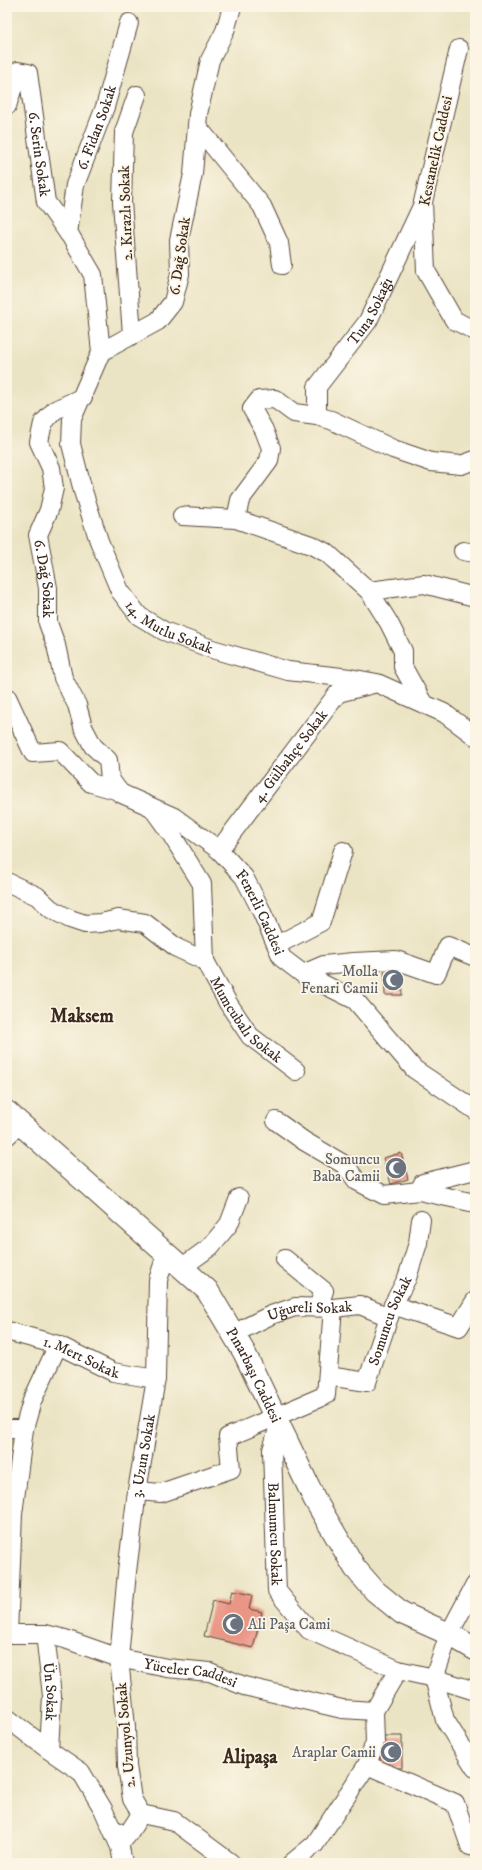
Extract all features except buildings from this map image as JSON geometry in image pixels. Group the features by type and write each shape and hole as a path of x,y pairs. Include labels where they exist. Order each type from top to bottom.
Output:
{"main road":[{"name":"Pınarbaşı Caddesi","path":"12,1124 207,1290 233,1334 277,1420 315,1500 355,1568 375,1591 402,1614 449,1634 475,1649"}],"street":[{"name":"6. Dağ Sokak","path":"101,352 158,321 174,302 180,274 179,240 193,174 197,126 210,60 225,31 232,7"},
{"name":"6. Fidan Sokak","path":"68,233 75,185 104,107 129,23"},
{"name":"Kestanelik Caddesi","path":"460,49 423,202 426,270 454,320 475,331"},
{"name":"6. Serin Sokak","path":"7,106 18,71 28,73 46,202 68,233 93,275 101,352"},
{"name":"2. Kırazlı Sokak","path":"132,334 122,202 124,132 137,95"},
{"path":"197,126 262,206 279,243 282,265"},
{"name":"Tuna Sokağı","path":"316,416 317,387 368,321 423,202"},
{"path":"83,397 101,352"},
{"name":"6. Dağ Sokak","path":"83,397 55,410 43,423 39,442 51,468 54,488 49,510 38,535 48,588 48,623 56,645 63,678 76,705 83,727 94,746 108,760 110,779 119,791"},
{"name":"14. Mutlu Sokak","path":"83,397 72,419 71,444 83,491 98,541 120,591 139,616 164,632 212,649 288,671 377,682 444,713 475,736"},
{"path":"236,519 240,500 269,461 271,448 264,430 252,409 259,400 275,399 294,413 331,420 394,449 431,462 461,465 475,460"},
{"path":"182,516 236,519 301,541 327,553 369,591 389,623 403,651 403,667 423,703"},
{"path":"369,591 424,584 475,597"},
{"name":"4. Gülbahçe Sokak","path":"219,850 338,693 377,682"},
{"path":"7,697 33,753 60,751 91,782 119,791 152,808 171,834 202,884 204,961 176,948 145,923 118,919 101,923 85,924 52,909 37,896 7,882"},
{"name":"Fenerli Caddesi","path":"152,808 174,817 219,850 244,877 282,958 303,974 355,1000 414,1069 475,1110"},
{"path":"276,945 321,922 343,851"},
{"path":"303,974 324,966 353,962 396,960 436,974 448,946 475,957"},
{"name":"Mumcubalı Sokak","path":"204,961 228,1003 250,1036 296,1071"},
{"path":"276,1121 304,1141 345,1165 357,1181 384,1195 419,1191 475,1203"},
{"path":"419,1191 423,1183 475,1170"},
{"path":"173,1262 210,1247 229,1224 239,1198"},
{"name":"Somuncu Sokak","path":"328,1376 367,1382 391,1311 407,1278 418,1243 421,1220"},
{"path":"137,1491 162,1493 231,1468 228,1437 277,1420 326,1395 328,1376 324,1291 285,1259"},
{"name":"3. Uzun Sokak","path":"119,1658 137,1491 156,1380 158,1280 173,1262"},
{"name":"Uğureli Sokak","path":"233,1334 271,1315 295,1307 325,1308 360,1305 459,1327 475,1301"},
{"name":"1. Mert Sokak","path":"7,1331 58,1345 113,1372 156,1380"},
{"path":"8,1634 13,1514 12,1479 15,1429 32,1401 58,1345"},
{"name":"Balmumcu Sokak","path":"277,1420 272,1450 277,1591 309,1630 398,1670 434,1678 475,1691"},
{"path":"475,1585 449,1634 434,1678 445,1720 475,1768"},
{"name":"Yüceler Caddesi","path":"8,1634 45,1634 66,1639 119,1658 167,1668 210,1672 244,1686 342,1710 374,1711"},
{"name":"Ün Sokak","path":"45,1634 52,1696 49,1750"},
{"name":"2. Uzunyol Sokak","path":"119,1658 126,1727 127,1766 132,1799 141,1814"},
{"path":"292,1863 315,1844 367,1765 375,1742 374,1711 398,1670"},
{"path":"7,1718 81,1772 103,1809 112,1828 120,1847 123,1863"},
{"path":"367,1765 456,1803 470,1846 475,1847"},
{"path":"112,1828 126,1837 141,1814 174,1822 231,1863"}],"green space":[{"path":"7,1436 15,1436 7,1463"}],"place":[{"name":"Molla Fenari Camii","path":"393,980"},
{"name":"Somuncu Baba Camii","path":"396,1168"},
{"name":"Ali Paşa Cami","path":"233,1624"},
{"name":"Araplar Camii","path":"391,1752"}],"district":[{"name":"Maksem","path":"82,1016"},
{"name":"Alipaşa","path":"250,1757"}]}
